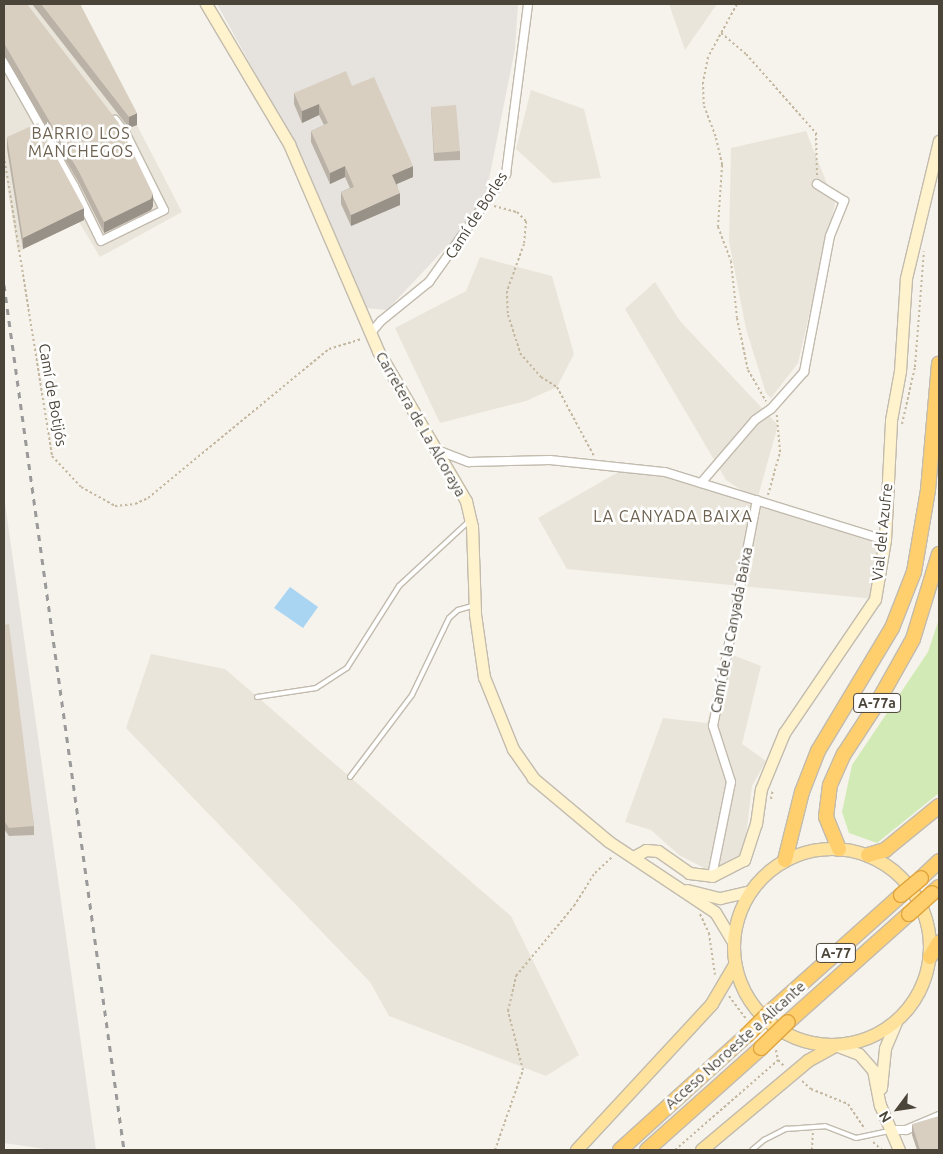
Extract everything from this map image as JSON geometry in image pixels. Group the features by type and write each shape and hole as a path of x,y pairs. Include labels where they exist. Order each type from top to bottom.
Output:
{"highway":[{"name":"A-77a","path":"786,860 798,819 802,792 818,750 892,628 914,572 928,490 939,363"},
{"name":"A-77a","path":"839,849 826,817 830,785 844,754 913,639 939,554"},
{"path":"868,856 884,850 939,806"},
{"name":"Acceso Noroeste a Alicante","path":"620,1150 748,1029 771,1011 939,861"},
{"name":"Acceso Noroeste a Alicante","path":"647,1150 936,890"},
{"path":"930,957 939,942"}],"main road":[{"path":"702,1150 792,1074 836,1046 869,1039 896,1022 919,993 930,957 929,931 916,896 895,872 868,856 839,849 812,850 786,860 772,868 751,891 738,915 733,942 735,966 744,992 770,1024 800,1040 836,1046"},
{"path":"577,1150 723,988 735,966"}],"street":[{"name":"Carretera de La Alcoraya","path":"206,4 289,144 366,337 458,482 472,519 474,606 484,677 512,748 533,778 621,849 715,912 733,942"},
{"name":"Camí de Borles","path":"366,337 381,321 429,282 487,205 506,174 528,4"},
{"path":"4,62 74,186 101,241 164,210 126,134 109,111"},
{"name":"Vial del Azufre","path":"712,876 744,860 748,852 761,789 784,733 875,599 885,540 891,420 900,370 906,278 939,141"},
{"path":"700,483 755,420 771,409 804,372 830,236 844,201 817,184"},
{"path":"437,450 469,462 550,460 665,472 885,540"},
{"name":"Camí de la Canyada Baixa","path":"712,876 731,782 713,726 757,500"},
{"path":"634,857 646,850 658,852 689,873 712,876"},
{"path":"678,888 720,898 751,891"},
{"path":"880,1105 884,1048 896,1022"},
{"path":"836,1046 859,1054 867,1060 872,1070 880,1105 893,1130 899,1150"},
{"path":"893,1130 906,1130 939,1116"}],"lane":[{"path":"258,697 316,688 347,668 399,586 472,519"},
{"path":"350,777 412,695 449,618 458,610 474,606"},
{"path":"752,1150 764,1140 786,1129 825,1126 856,1138 870,1137 893,1130"}],"path":[{"path":"737,4 708,57 703,82 704,106 716,138 722,165 718,227 731,261 737,318 748,370 771,409 778,414 780,452 766,503"},
{"path":"721,32 753,61 816,133 817,184"},
{"name":"Camí de Botijós","path":"4,156 52,456 82,487 115,506 136,504 148,498 321,354 329,349 366,337"},
{"path":"487,205 517,212 526,221 524,244 507,292 508,315 520,353 541,377 557,387 597,464"},
{"path":"901,431 915,367 925,249"},
{"path":"358,329 366,337 367,346"},
{"path":"770,805 774,787"},
{"path":"496,1150 523,1070 508,1012 516,976 574,906 595,873 621,849"},
{"path":"703,905 699,916 709,933 714,974 748,1029"},
{"path":"776,1046 778,1060 792,1074 811,1089 848,1104 870,1137 882,1150"},
{"path":"675,1150 778,1060"},
{"path":"812,1150 813,1127"}],"shaded area":[{"path":"4,4 74,4 182,212 100,257 79,222 18,252 4,167"},
{"path":"217,4 518,4 515,49 486,194 452,241 387,310 365,308 290,136"},
{"path":"669,4 717,4 685,50"},
{"path":"531,90 584,109 601,178 553,183 516,149"},
{"path":"806,131 835,204 798,363 771,398 766,393 746,329 729,241 731,148"},
{"path":"480,257 552,276 574,354 557,387 526,401 440,423 395,328 466,291"},
{"path":"655,282 680,321 778,425 757,500 885,540 875,599 567,569 538,518 627,467 665,472 755,499 726,480 625,309"},
{"path":"4,496 96,1150 52,1150 4,1143"},
{"path":"151,654 225,669 511,916 579,1055 546,1076 389,1016 370,982 126,728"},
{"path":"730,654 761,666 742,744 766,761 752,786 744,852 710,871 679,855 651,830 625,822 663,718 707,723"}],"green space":[{"path":"939,619 939,793 877,843 849,833 842,812 852,765 928,652"}],"water":[{"path":"290,587 318,607 303,628 274,608"}],"building":[{"path":"4,4 27,4 118,122 153,194 151,199 104,222 79,172 5,45"},
{"path":"41,4 80,4 137,113 129,117"},
{"path":"346,71 352,86 374,77 413,166 392,175 400,193 351,215 341,192 354,187 345,166 330,173 311,131 328,123 319,104 302,111 294,93"},
{"path":"456,105 460,151 434,153 431,107"},
{"path":"38,123 84,208 23,238 7,137"},
{"path":"9,624 34,826 9,828 4,821 4,625"},
{"path":"939,1116 939,1150 920,1150 912,1124"}],"railway":[{"path":"4,285 124,1150"}],"district":[{"name":"BARRIO LOS MANCHEGOS","path":"81,142"},
{"name":"LA CANYADA BAIXA","path":"673,516"}]}
